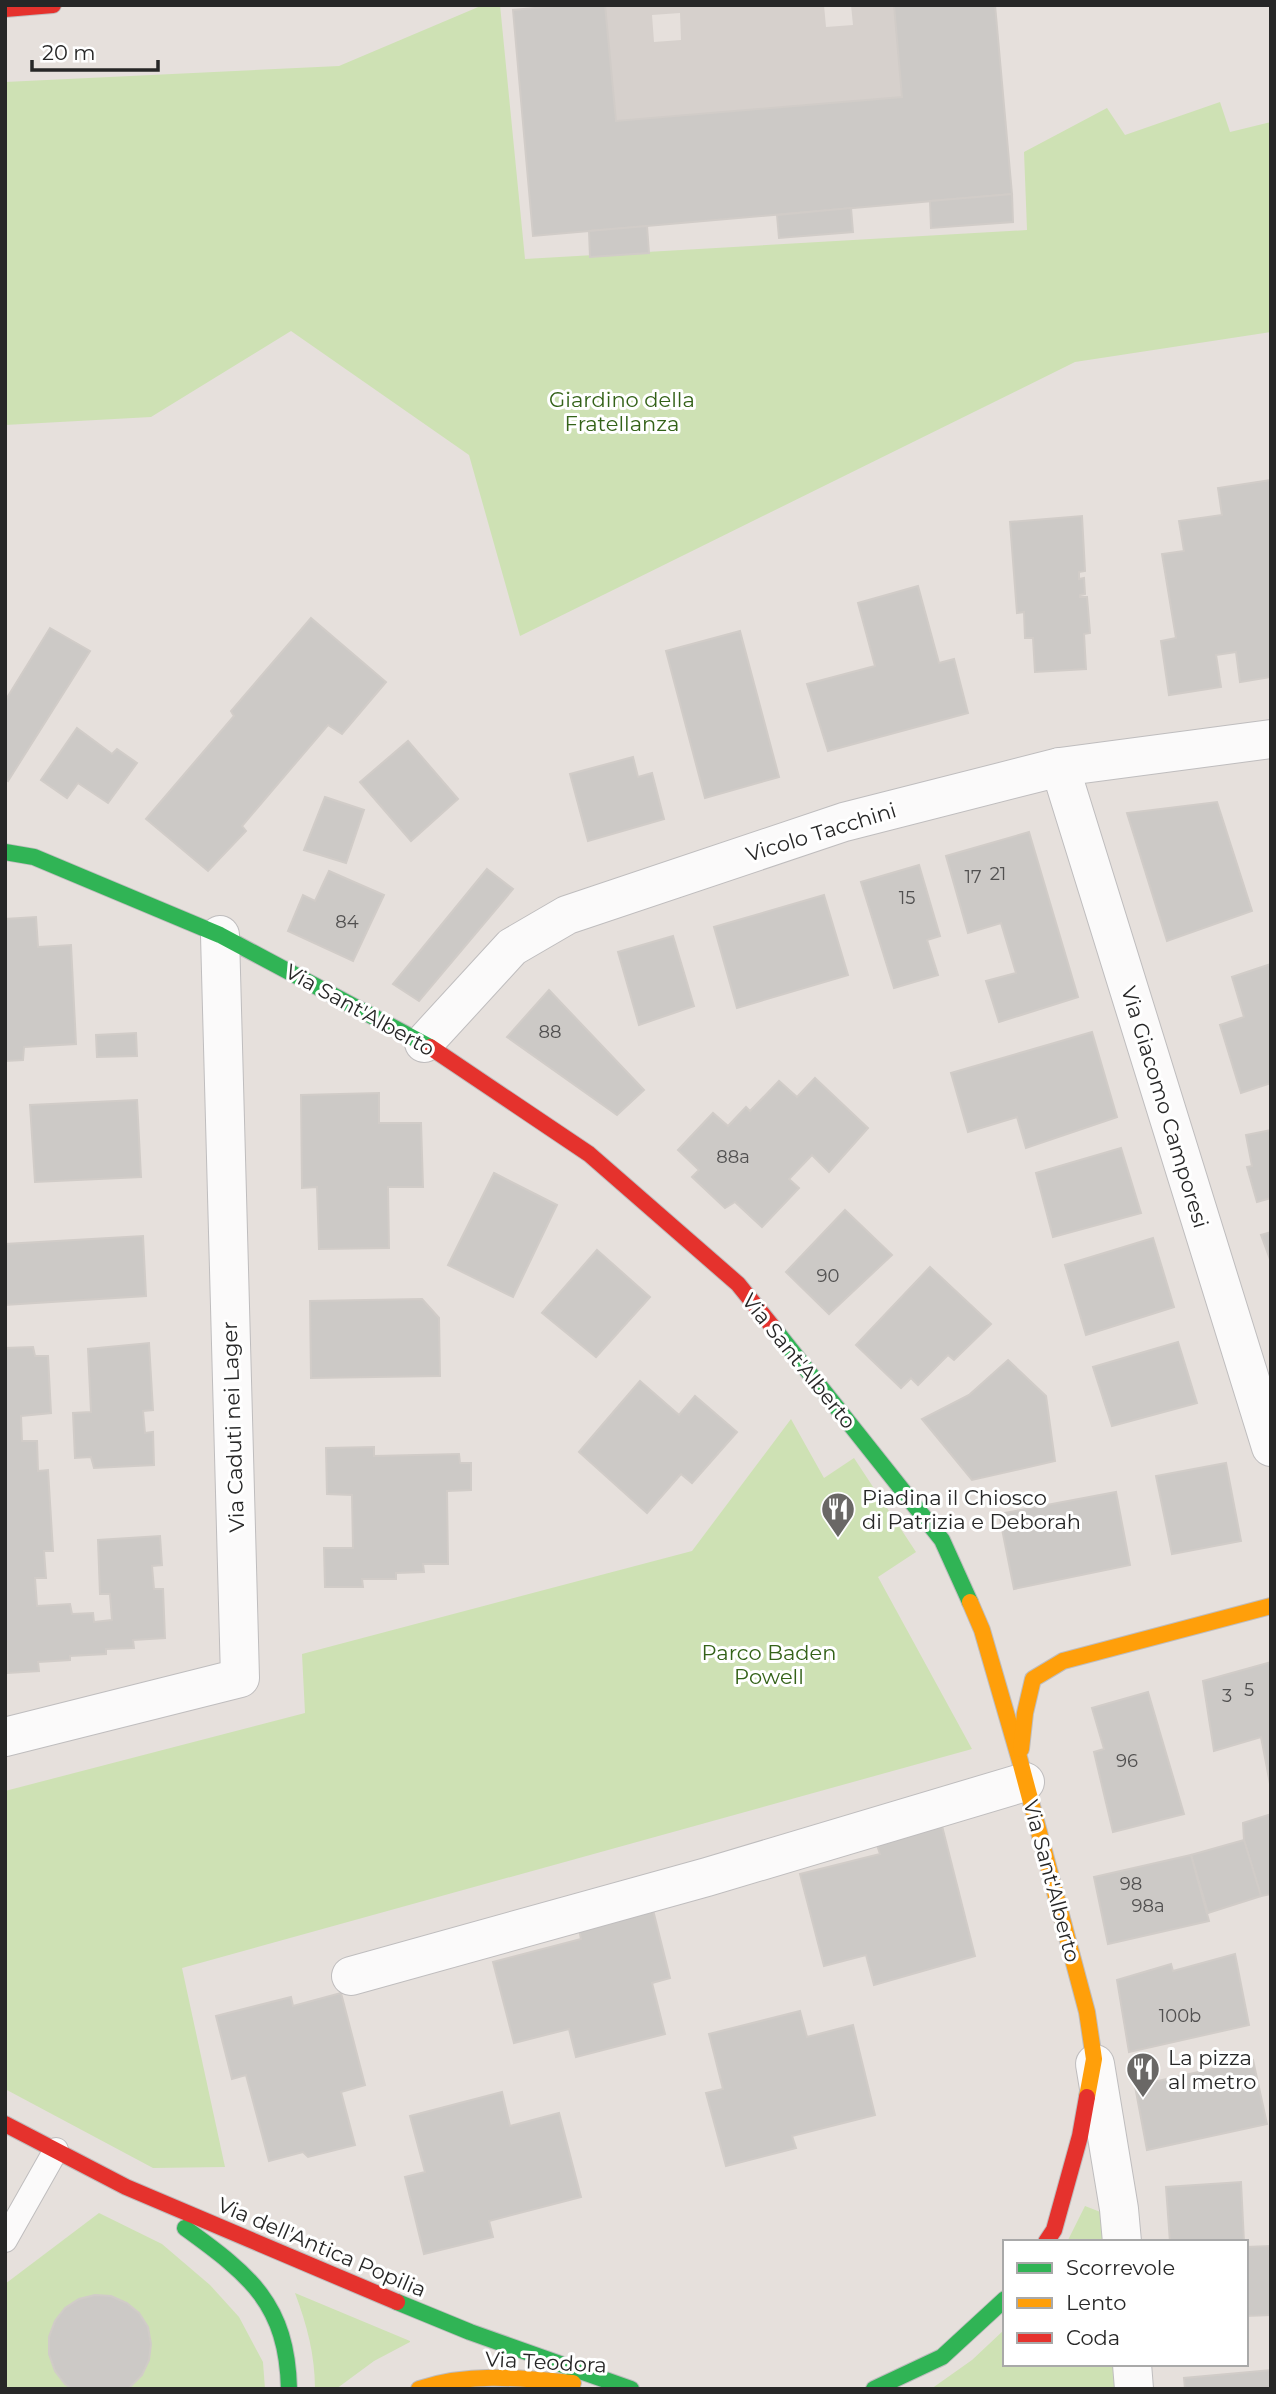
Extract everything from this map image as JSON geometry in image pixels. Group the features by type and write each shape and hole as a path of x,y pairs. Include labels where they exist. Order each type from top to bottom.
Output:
{"street":[{"path":"5,9 53,5"},
{"name":"Vicolo Tacchini","path":"424,1043 512,947 568,915 844,822 1060,767 1271,739"},
{"name":"Via Giacomo Camporesi","path":"1060,767 1271,1447"},
{"name":"Via Sant'Alberto","path":"5,852 34,857 220,935 424,1043 589,1154 738,1284 942,1540 982,1630 1087,2012 1122,2240"},
{"name":"Via Caduti nei Lager","path":"5,1737 240,1678 220,935"},
{"path":"351,1976 707,1877 1022,1772 1025,1713 1033,1679 1063,1661 1271,1605"},
{"path":"1047,2240 1054,2230 1080,2136 1094,2059"},
{"name":"Via dell'Antica Popilia","path":"5,2124 126,2187 338,2278 470,2332 631,2389"},
{"path":"126,2187 217,2250 263,2293 284,2334 289,2389"},
{"path":"874,2389 942,2357 1003,2301"},
{"path":"1132,2366 1134,2389"},
{"name":"Via Teodora","path":"419,2389 429,2384 493,2376 631,2389"}],"lane":[{"path":"5,2240 56,2150"}],"green space":[{"name":"Giardino della Fratellanza","path":"483,5 500,5 525,259 1027,230 1024,152 1107,108 1125,135 1220,102 1230,132 1271,122 1271,332 1075,362 520,636 469,455 291,331 151,417 5,425 5,82 339,66"},
{"name":"Parco Baden Powell","path":"791,1419 824,1478 854,1458 916,1552 878,1577 972,1749 182,1968 225,2167 153,2168 5,2089 5,1791 305,1713 302,1654 692,1551"},
{"path":"1085,2206 1103,2213 1106,2240 1068,2240"},
{"path":"99,2213 162,2244 210,2285 239,2317 263,2362 265,2389 5,2389 5,2284"},
{"path":"295,2293 410,2342 374,2361 336,2389 315,2389 310,2340"},
{"path":"1003,2331 1003,2366 1117,2366 1119,2389 931,2389 972,2360"}],"shaded area":[{"path":"605,5 824,5 826,27 853,25 851,5 894,5 902,97 616,121","holes":["680,13 681,40 654,42 652,15"]}],"building":[{"path":"605,5 616,121 902,97 894,5 995,5 1012,194 533,236 513,10"},
{"path":"1012,194 1013,222 931,228 930,201"},
{"path":"851,208 853,232 779,238 777,215"},
{"path":"647,226 649,253 590,257 589,231"},
{"path":"1271,480 1271,677 1240,682 1236,652 1216,655 1221,687 1169,695 1161,641 1176,638 1162,554 1184,551 1179,521 1222,515 1218,488"},
{"path":"1082,516 1085,571 1079,572 1079,579 1084,578 1085,594 1080,597 1087,597 1090,633 1084,634 1086,669 1035,672 1033,638 1025,638 1024,612 1017,613 1010,522"},
{"path":"918,586 939,663 954,659 968,713 828,751 807,684 875,666 858,603"},
{"path":"311,618 386,682 342,734 328,725 242,826 246,831 208,871 146,819 234,716 231,711"},
{"path":"50,628 90,651 8,781 5,779 5,701"},
{"path":"740,631 779,777 705,798 666,651"},
{"path":"77,728 112,754 117,749 137,763 108,803 78,783 67,798 41,780"},
{"path":"408,741 458,799 411,841 360,782"},
{"path":"633,757 638,777 652,773 664,819 588,841 570,774"},
{"path":"325,797 364,810 346,863 304,850"},
{"path":"1217,802 1252,911 1167,941 1127,813"},
{"path":"1029,832 1078,997 999,1022 986,981 1016,973 1001,923 968,933 946,856"},
{"path":"919,865 940,936 927,940 938,975 894,988 861,882"},
{"path":"487,869 513,889 419,1001 393,984"},
{"path":"329,871 384,895 353,961 288,931 303,895 315,901"},
{"path":"824,895 848,975 737,1008 714,927"},
{"path":"36,917 38,947 71,945 76,1044 24,1047 23,1060 5,1061 5,919"},
{"path":"673,936 694,1006 639,1025 618,952"},
{"path":"1271,964 1271,1083 1241,1093 1220,1025 1244,1017 1232,977"},
{"path":"549,990 644,1090 617,1115 507,1037"},
{"path":"1092,1032 1117,1117 1026,1148 1017,1117 968,1132 951,1073"},
{"path":"136,1033 137,1056 97,1057 96,1035"},
{"path":"815,1078 868,1128 829,1172 812,1155 789,1179 799,1188 762,1227 735,1202 725,1208 692,1177 699,1170 678,1150 713,1113 728,1126 746,1107 750,1111 779,1081 797,1097"},
{"path":"379,1093 379,1123 421,1123 423,1187 388,1187 389,1248 319,1249 317,1187 302,1188 301,1095"},
{"path":"137,1100 141,1177 35,1182 30,1105"},
{"path":"1271,1130 1271,1198 1257,1202 1247,1167 1252,1166 1246,1135"},
{"path":"1121,1148 1141,1213 1053,1237 1036,1173"},
{"path":"494,1173 557,1205 513,1297 448,1265"},
{"path":"845,1210 892,1255 829,1314 786,1272"},
{"path":"1271,1232 1271,1262 1261,1235"},
{"path":"143,1236 146,1296 5,1305 5,1244"},
{"path":"1153,1238 1174,1307 1086,1335 1065,1265"},
{"path":"597,1250 650,1297 596,1357 542,1313"},
{"path":"930,1267 991,1324 954,1360 948,1355 918,1385 911,1378 901,1388 856,1345"},
{"path":"422,1299 439,1318 440,1376 311,1378 310,1301"},
{"path":"1178,1342 1197,1403 1112,1426 1093,1367"},
{"path":"149,1343 153,1410 143,1411 145,1433 153,1432 154,1465 94,1468 91,1457 75,1458 73,1413 91,1412 88,1349"},
{"path":"33,1347 35,1356 48,1356 51,1413 21,1416 22,1441 37,1441 38,1471 48,1470 53,1551 44,1551 46,1578 35,1578 37,1606 70,1604 72,1614 93,1613 94,1622 112,1620 110,1594 100,1594 98,1540 160,1536 162,1565 152,1566 154,1589 163,1589 165,1638 133,1640 134,1648 106,1649 106,1654 70,1656 70,1660 38,1662 39,1671 8,1673 5,1617 5,1348"},
{"path":"1008,1360 1046,1396 1055,1461 972,1480 922,1419 969,1395"},
{"path":"640,1381 679,1415 695,1396 737,1432 692,1483 681,1474 647,1513 579,1452"},
{"path":"374,1447 374,1456 459,1454 460,1463 471,1463 471,1490 447,1491 448,1564 423,1564 424,1572 396,1573 396,1579 362,1579 363,1587 325,1587 324,1548 353,1548 352,1495 327,1494 326,1448"},
{"path":"1226,1463 1241,1541 1172,1554 1156,1476"},
{"path":"1116,1492 1130,1565 1014,1589 999,1514"},
{"path":"1271,1662 1271,1789 1261,1737 1214,1751 1203,1681"},
{"path":"1148,1692 1184,1814 1113,1832 1094,1752 1104,1749 1092,1708"},
{"path":"1271,1814 1271,1894 1261,1896 1244,1840 1243,1823"},
{"path":"941,1822 975,1956 874,1985 866,1955 824,1966 800,1874 880,1854 875,1839"},
{"path":"1244,1840 1261,1896 1208,1913 1191,1855"},
{"path":"1191,1855 1209,1921 1108,1944 1094,1877"},
{"path":"653,1910 670,1978 652,1983 665,2034 576,2057 569,2029 514,2043 493,1962 581,1939 579,1929"},
{"path":"1235,1954 1249,2025 1129,2052 1117,1980 1171,1964 1173,1971"},
{"path":"341,1993 365,2085 341,2092 355,2145 308,2157 303,2152 269,2161 246,2075 232,2079 216,2016 291,1997 293,2006"},
{"path":"800,2011 807,2037 853,2025 875,2115 792,2136 796,2148 726,2166 706,2093 723,2089 709,2034"},
{"path":"1253,2060 1267,2124 1147,2150 1135,2086"},
{"path":"502,2092 510,2126 559,2113 581,2197 489,2221 493,2237 424,2254 405,2177 425,2172 410,2116"},
{"path":"1241,2182 1244,2240 1170,2240 1166,2187"},
{"path":"1271,2246 1271,2315 1248,2316 1248,2247"},
{"path":"95,2295 111,2296 127,2303 139,2313 148,2327 151,2344 149,2360 142,2375 128,2389 72,2389 55,2371 49,2354 49,2337 55,2321 65,2308 79,2299"},
{"path":"1271,2370 1271,2389 1185,2389 1184,2378"}],"traffic: fast":[{"path":"5,852 34,857 220,935 430,1047"},
{"path":"776,1331 942,1540 970,1602"},
{"path":"185,2228 228,2261 261,2294 281,2335 287,2360 289,2389"},
{"path":"874,2389 942,2357 1003,2301"},
{"path":"397,2302 470,2332 631,2389"}],"traffic: slow":[{"path":"970,1602 982,1630 1020,1761 1087,2012 1094,2059 1087,2097"},
{"path":"1021,1749 1025,1713 1033,1679 1063,1661 1271,1606"},
{"path":"419,2389 476,2378 573,2383"}],"traffic: jam":[{"path":"5,9 53,5"},
{"path":"430,1047 589,1154 738,1284 776,1331"},
{"path":"1047,2240 1054,2230 1080,2136 1087,2097"},
{"path":"5,2124 126,2187 397,2302"}],"place":[{"name":"Piadina il Chiosco di Patrizia e Deborah","path":"838,1539"},
{"name":"La pizza al metro","path":"1143,2099"}]}
